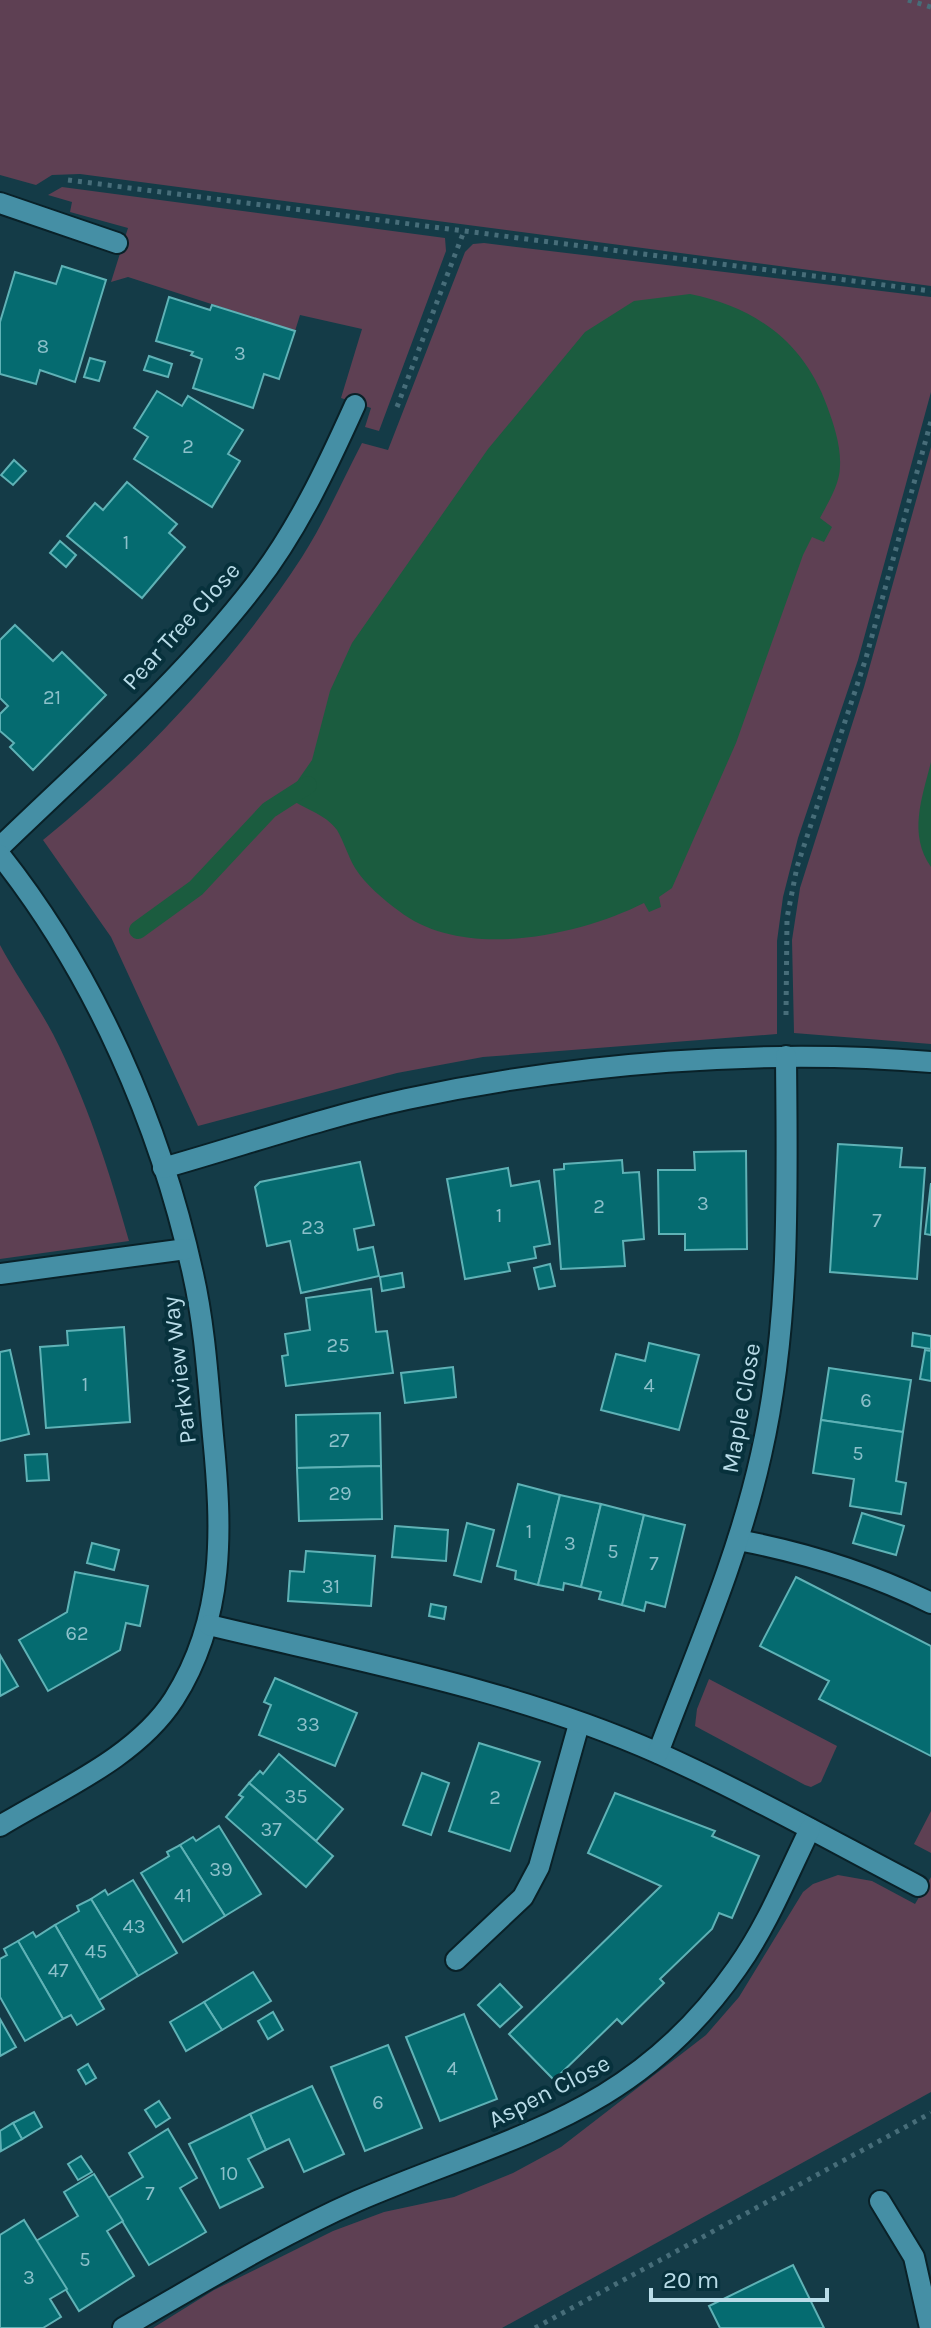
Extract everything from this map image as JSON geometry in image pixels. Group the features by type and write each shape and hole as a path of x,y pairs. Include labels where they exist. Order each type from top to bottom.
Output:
{"street":[{"path":"0,203 117,243"},
{"name":"Pear Tree Close","path":"0,847 180,673 255,584 309,500 355,405"},
{"name":"Parkview Way","path":"0,855 49,919 78,968 142,1109 163,1168 186,1249 204,1337 220,1507 217,1580 209,1625 184,1683 148,1731 108,1760 0,1826"},
{"path":"163,1168 377,1107 446,1091 571,1073 786,1056 931,1062"},
{"name":"Maple Close","path":"658,1753 738,1540 762,1453 781,1326 787,1228 786,1056"},
{"path":"0,1274 186,1249"},
{"path":"738,1540 810,1554 867,1574 931,1603"},
{"path":"209,1625 456,1686 579,1724 658,1753 918,1886"},
{"path":"456,1960 529,1888 539,1867 579,1724"},
{"name":"Aspen Close","path":"123,2328 250,2255 358,2201 558,2121 598,2101 639,2072 684,2032 736,1970 764,1922 810,1829"},
{"path":"880,2201 914,2257 930,2328"}],"path":[{"path":"908,0 931,7"},
{"path":"33,213 44,190 68,180 931,291"},
{"path":"396,410 464,231"},
{"path":"786,1056 786,938 791,896 866,658 931,421"},
{"path":"535,2328 931,2113"}],"shaded area":[{"path":"0,0 931,0 931,286 80,174 52,175 36,185 0,175"},
{"path":"62,187 445,238 446,251 379,431 365,427 371,408 341,398 362,329 300,315 295,331 128,277 111,282 128,228 70,212 72,202 48,195"},
{"path":"473,244 931,297 931,392 858,660 798,838 783,897 777,941 777,1034 483,1057 397,1073 198,1126 111,937 43,840 150,743 246,635 302,557 362,443 388,450 465,252"},
{"path":"690,294 736,308 756,318 791,346 805,363 827,406 838,443 838,480 820,518 832,527 824,542 812,537 803,555 736,743 672,888 659,897 661,907 649,912 644,903 587,925 521,938 487,939 455,935 425,926 393,907 364,880 332,824 287,796 312,760 330,691 352,643 488,449 585,332 634,301"},
{"path":"931,447 931,1044 794,1033 792,940 800,888 864,687"},
{"path":"931,762 931,867 920,842 919,816"},
{"path":"0,945 53,1034 87,1110 129,1241 0,1259"},
{"path":"709,1679 837,1746 821,1782 811,1787 805,1785 695,1726 697,1709"},
{"path":"931,1811 931,1853 914,1844"},
{"path":"838,1875 872,1881 915,1904 931,1877 931,2092 502,2328 153,2328 214,2290 333,2231 384,2212 454,2197 513,2173 561,2147 706,2035 739,1997 803,1892 813,1884"}],"building":[{"path":"62,266 106,280 75,382 40,370 36,384 0,374 0,322 15,272 56,284"},
{"path":"169,297 210,310 212,305 295,331 279,379 264,374 253,408 193,388 202,359 191,355 193,352 156,341"},
{"path":"149,356 172,364 168,377 144,370"},
{"path":"90,358 105,362 99,381 84,377"},
{"path":"157,391 182,406 188,396 243,430 228,454 240,461 212,507 134,459 148,437 134,428"},
{"path":"14,460 26,471 13,485 1,475"},
{"path":"127,482 177,524 169,533 185,547 142,598 67,536 95,503 103,510"},
{"path":"60,541 76,555 66,567 50,553"},
{"path":"15,625 53,661 62,652 106,695 33,770 10,747 14,743 0,731 0,714 8,706 0,698 0,640"},
{"path":"838,1144 902,1148 900,1167 925,1168 917,1279 830,1272"},
{"path":"746,1151 747,1249 685,1250 685,1234 659,1234 658,1170 695,1170 694,1152"},
{"path":"622,1160 623,1173 639,1172 644,1239 623,1241 625,1266 561,1269 554,1170 564,1169 564,1164"},
{"path":"360,1162 374,1225 354,1229 358,1250 373,1247 379,1276 301,1293 290,1241 267,1246 255,1187 260,1182"},
{"path":"508,1168 511,1186 539,1181 550,1244 534,1247 536,1258 508,1263 510,1271 465,1279 447,1179"},
{"path":"931,1183 931,1235 925,1234"},
{"path":"550,1264 555,1286 539,1289 534,1268"},
{"path":"402,1273 404,1287 382,1291 380,1277"},
{"path":"371,1289 376,1332 387,1331 393,1373 286,1386 282,1356 288,1355 285,1334 310,1330 306,1298"},
{"path":"124,1327 130,1422 46,1428 40,1347 68,1345 67,1331"},
{"path":"913,1333 931,1336 931,1349 912,1346"},
{"path":"649,1343 699,1355 679,1430 601,1410 616,1354 645,1361"},
{"path":"10,1350 29,1434 0,1441 0,1352"},
{"path":"925,1350 931,1351 931,1381 920,1379"},
{"path":"453,1367 456,1397 405,1403 401,1373"},
{"path":"829,1368 911,1380 903,1432 821,1420"},
{"path":"380,1413 381,1466 297,1468 296,1415"},
{"path":"821,1420 903,1432 896,1481 906,1483 901,1514 850,1506 854,1479 813,1473"},
{"path":"47,1454 49,1480 27,1481 25,1455"},
{"path":"381,1466 382,1519 299,1521 297,1468"},
{"path":"518,1484 560,1495 538,1585 515,1579 516,1571 497,1566"},
{"path":"560,1495 601,1504 581,1587 564,1583 563,1590 538,1585"},
{"path":"601,1504 644,1515 622,1605 599,1599 601,1592 581,1587"},
{"path":"862,1513 904,1526 896,1555 853,1543"},
{"path":"644,1515 685,1525 665,1607 646,1602 644,1611 622,1605"},
{"path":"467,1523 494,1530 481,1582 454,1575"},
{"path":"395,1526 448,1530 446,1561 392,1557"},
{"path":"92,1543 119,1550 114,1570 87,1563"},
{"path":"306,1551 375,1556 371,1606 288,1601 290,1571 304,1572"},
{"path":"75,1572 148,1586 140,1626 126,1623 120,1650 48,1691 19,1640 67,1612"},
{"path":"796,1577 931,1646 931,1756 819,1699 829,1681 760,1646"},
{"path":"431,1604 446,1607 444,1619 429,1616"},
{"path":"0,1655 18,1686 0,1696"},
{"path":"275,1678 357,1713 335,1766 259,1735 271,1705 264,1702"},
{"path":"479,1743 540,1762 510,1851 449,1831"},
{"path":"279,1754 343,1809 316,1841 249,1783 260,1771 263,1774"},
{"path":"422,1773 449,1783 431,1835 403,1825"},
{"path":"249,1783 333,1856 306,1887 226,1817 243,1797 239,1795"},
{"path":"615,1793 715,1831 712,1836 759,1856 732,1918 719,1913 712,1929 660,1979 664,1983 622,2024 617,2019 554,2080 509,2034 661,1886 588,1853"},
{"path":"219,1826 261,1894 225,1916 180,1845 193,1837 196,1841"},
{"path":"180,1845 225,1916 183,1942 141,1873 169,1856 167,1852"},
{"path":"133,1880 177,1953 138,1976 91,1899 105,1890 108,1895"},
{"path":"91,1899 138,1976 99,2000 55,1925 79,1911 77,1906"},
{"path":"55,1925 104,2009 77,2025 71,2015 63,2019 18,1941 33,1932 36,1937"},
{"path":"18,1941 63,2019 25,2041 0,1997 0,1959 7,1955 4,1949"},
{"path":"253,1972 271,2001 222,2030 204,2002"},
{"path":"500,1984 522,2007 500,2027 478,2005"},
{"path":"204,2002 222,2030 186,2051 170,2022"},
{"path":"273,2012 283,2030 268,2039 258,2021"},
{"path":"464,2014 497,2099 440,2121 406,2037"},
{"path":"0,2019 16,2047 0,2056"},
{"path":"388,2045 422,2128 365,2151 331,2067"},
{"path":"88,2064 96,2078 86,2084 78,2070"},
{"path":"312,2086 344,2154 304,2172 289,2139 266,2150 250,2114"},
{"path":"159,2101 170,2118 156,2127 145,2110"},
{"path":"34,2112 42,2127 22,2139 13,2123"},
{"path":"250,2114 266,2150 248,2159 263,2187 220,2208 189,2144"},
{"path":"13,2123 22,2139 1,2151 0,2131"},
{"path":"168,2129 197,2178 180,2188 206,2232 149,2265 108,2198 143,2177 129,2153"},
{"path":"81,2156 92,2172 78,2180 68,2164"},
{"path":"94,2174 123,2221 107,2231 134,2276 79,2311 36,2241 78,2216 64,2192"},
{"path":"24,2220 67,2289 50,2299 61,2317 43,2328 0,2328 0,2235"},
{"path":"793,2265 824,2328 720,2328 709,2306"}],"waterway":[{"path":"138,930 196,888 269,810 308,785"}]}
